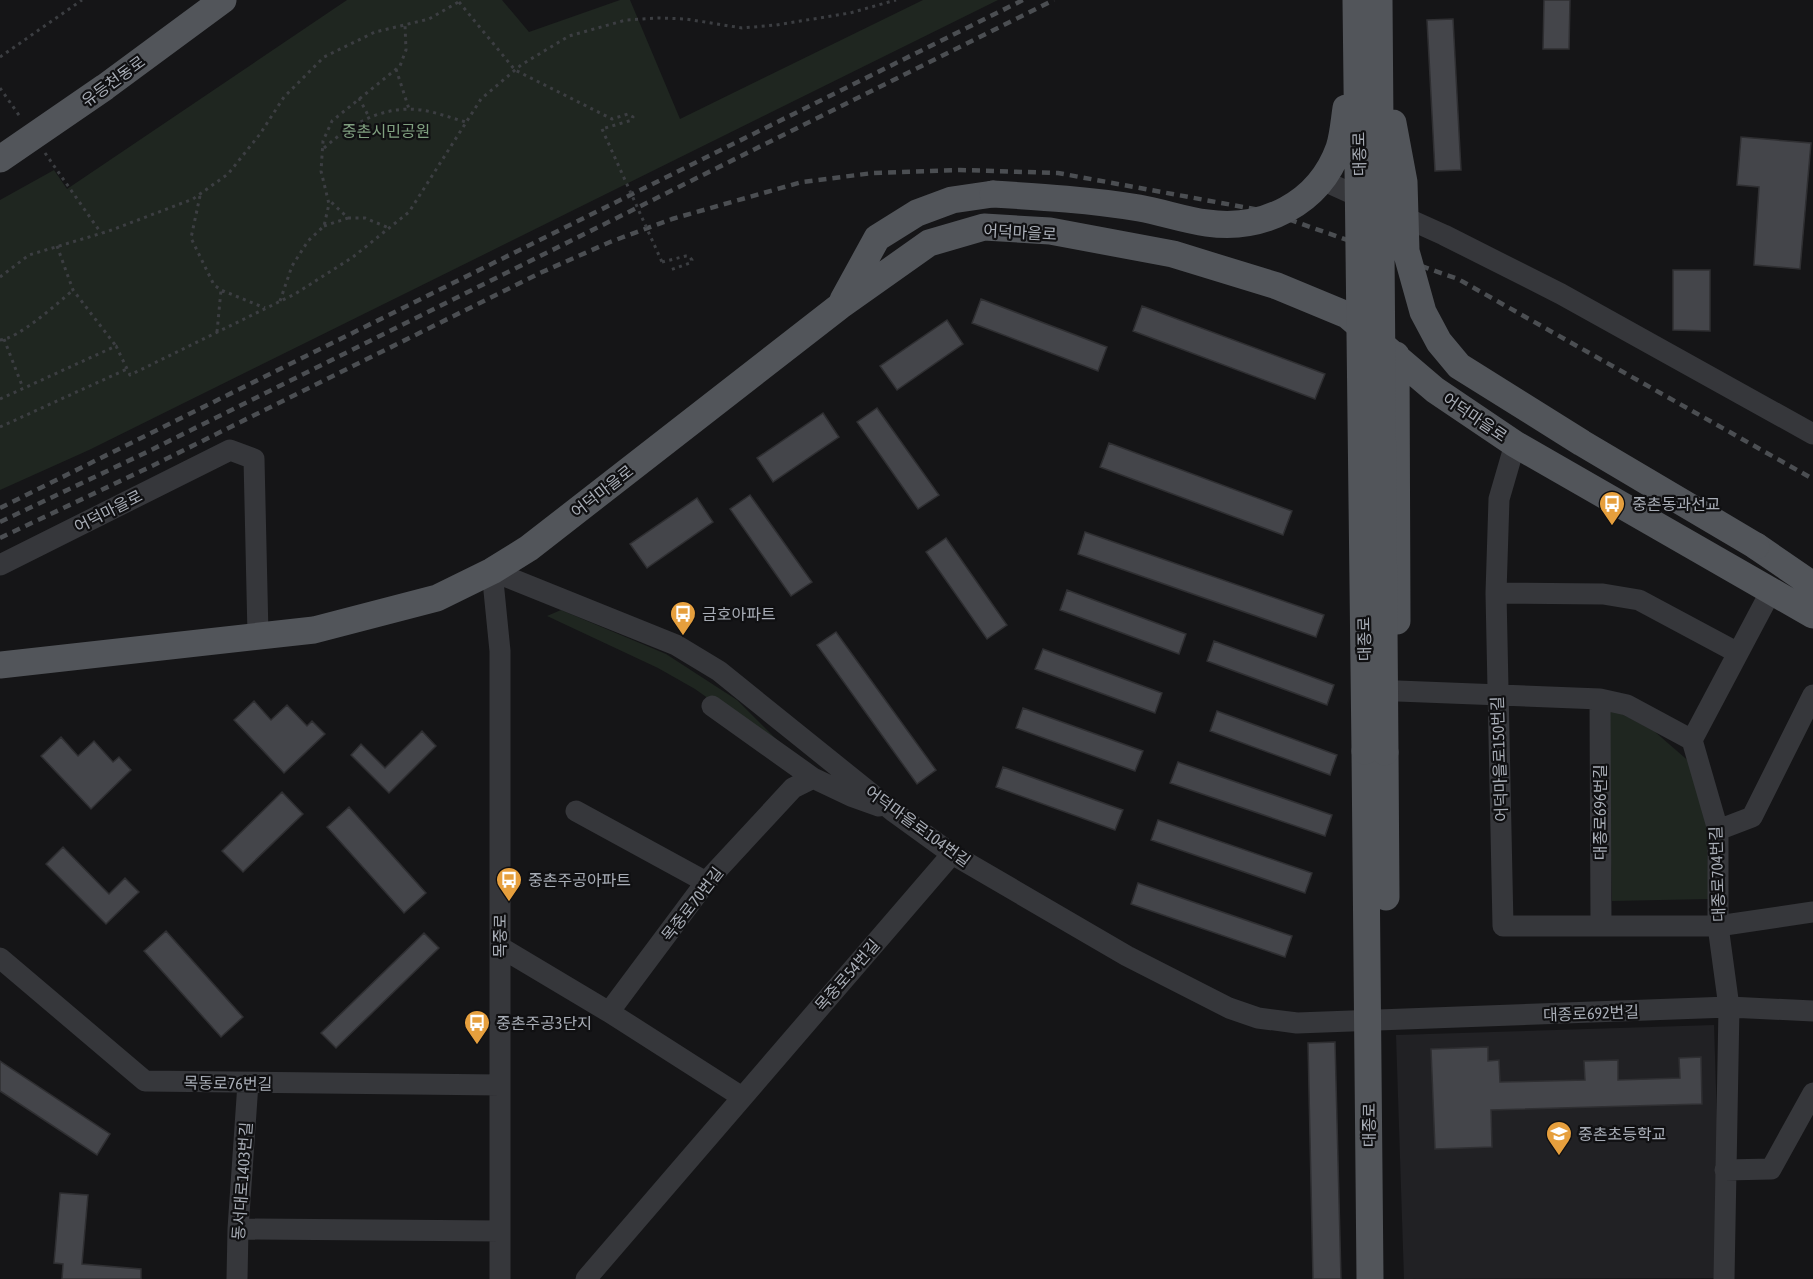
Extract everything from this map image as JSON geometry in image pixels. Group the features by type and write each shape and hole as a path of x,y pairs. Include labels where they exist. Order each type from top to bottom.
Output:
{"main road":[{"name":"유등천동로","path":"0,159 105,87 223,0"},
{"name":"대종로","path":"1356,0 1369,76"},
{"name":"대종로","path":"1379,0 1369,76 1377,1021 1388,1279"},
{"path":"840,306 877,237 917,213 952,200 993,194 1073,199 1142,208 1207,223 1242,225 1269,219 1310,193 1326,174 1339,148 1346,107 1369,76 1394,130 1404,182 1406,251 1423,312 1438,342 1459,366 1756,546 1810,583 1813,591"},
{"name":"어덕마을로","path":"0,665 314,630 437,598 492,571 529,548 840,306 929,243 984,226 1050,231 1173,254 1277,286 1347,315 1435,390 1515,444 1813,615"},
{"path":"1347,315 1360,606 1362,728 1375,763 1394,766 1398,691 1396,355"},
{"name":"대종로","path":"1370,1279 1377,1021"}],"street":[{"path":"1333,185 1444,236 1561,294 1813,434"},
{"name":"어덕마을로150번길","path":"1515,444 1499,499 1496,593 1503,926 1601,926"},
{"name":"어덕마을로","path":"0,565 230,450 254,459 258,635"},
{"name":"어덕마을로104번길","path":"492,571 676,645 719,671 894,812 952,854 1127,956 1229,1008 1258,1018 1298,1023 1377,1021"},
{"name":"목중로","path":"492,571 500,651 500,1279"},
{"path":"1398,691 1497,693 1600,699 1627,705 1692,740 1771,591"},
{"path":"1496,593 1604,594 1640,600 1738,653"},
{"path":"1718,830 1752,817 1813,695"},
{"name":"대종로696번길","path":"1600,699 1601,926"},
{"path":"712,706 813,778 851,796 894,812"},
{"name":"대종로704번길","path":"1692,740 1718,830 1718,926 1729,1007 1724,1279"},
{"name":"목중로70번길","path":"609,1012 706,882 793,788 813,778"},
{"path":"576,811 706,882"},
{"name":"목중로54번길","path":"586,1279 952,854"},
{"path":"1601,926 1718,926 1813,912"},
{"path":"500,947 609,1012 742,1097"},
{"name":"목동로76번길","path":"0,958 145,1081 500,1085"},
{"name":"대종로692번길","path":"1377,1021 1729,1007 1813,1011"},
{"name":"동서대로1403번길","path":"237,1279 238,1229 248,1083"},
{"path":"1725,1170 1771,1169 1813,1093"},
{"path":"238,1229 500,1231"}],"path":[{"path":"0,57 82,0"},
{"path":"57,246 73,290 116,346 130,375 267,308 353,257 409,212 481,99 515,70 570,36 626,20 686,19 742,28 776,26 850,13 896,0"},
{"path":"0,277 29,255 101,233 193,199 228,174 260,134 284,97 324,57 375,32 429,19 460,1 515,70 612,119 628,114 633,117 632,120 602,129 662,262 686,256 692,260 690,263 670,270"},
{"path":"324,226 329,204 321,171 323,141 332,121 400,66 406,50 405,24"},
{"path":"396,69 409,109"},
{"path":"0,88 101,233"},
{"path":"359,98 369,117"},
{"path":"323,149 343,132 369,117 396,109 422,110 466,122"},
{"path":"201,194 190,238 214,285 221,290 267,308"},
{"path":"328,199 348,218"},
{"path":"280,301 292,266 308,242 324,226 348,218 365,218 389,228"},
{"path":"23,389 2,339 7,339 29,325 73,290"},
{"path":"217,332 221,290"},
{"path":"0,399 116,346"},
{"path":"0,427 127,369"}],"shaded area":[{"name":"중촌초등학교","path":"1714,1025 1722,1278 1404,1279 1396,1035"}],"green space":[{"name":"중촌시민공원","path":"347,0 502,0 529,32 620,0 630,0 680,119 923,0 998,0 89,450 0,490 0,200 54,170 67,189"},
{"path":"561,610 666,654 737,700 779,742 747,726 695,689 658,668 547,616"},
{"path":"1607,706 1654,731 1692,764 1706,816 1709,899 1612,901"}],"building":[{"path":"1544,0 1570,0 1569,49 1543,49"},
{"path":"1453,19 1461,170 1435,171 1427,20"},
{"path":"1741,137 1811,143 1800,269 1754,265 1759,187 1737,185"},
{"path":"1673,270 1710,270 1710,331 1673,330"},
{"path":"981,299 1107,347 1098,371 972,323"},
{"path":"1142,306 1325,374 1315,399 1133,331"},
{"path":"947,320 963,344 897,390 880,366"},
{"path":"877,408 939,495 918,509 857,422"},
{"path":"823,413 839,437 773,482 757,458"},
{"path":"1109,443 1292,511 1283,535 1100,467"},
{"path":"750,495 812,582 791,596 730,509"},
{"path":"697,498 713,522 647,568 630,544"},
{"path":"1085,532 1324,615 1316,637 1078,554"},
{"path":"946,538 1007,625 987,639 926,552"},
{"path":"1067,590 1186,634 1179,654 1060,610"},
{"path":"836,632 936,770 917,784 817,645"},
{"path":"1214,641 1334,685 1327,705 1207,661"},
{"path":"1043,649 1162,693 1155,713 1035,669"},
{"path":"254,701 271,720 287,705 307,726 312,721 325,734 284,773 234,720"},
{"path":"1023,708 1143,751 1135,771 1016,728"},
{"path":"1217,711 1337,755 1330,775 1210,731"},
{"path":"422,731 436,746 389,793 351,755 361,744 385,768"},
{"path":"61,737 78,756 94,741 113,762 119,757 131,770 91,809 41,756"},
{"path":"1178,762 1332,815 1325,836 1170,783"},
{"path":"1003,767 1123,810 1115,830 996,787"},
{"path":"282,792 303,814 243,872 222,851"},
{"path":"349,807 426,893 404,913 327,827"},
{"path":"1158,820 1312,873 1305,893 1151,840"},
{"path":"63,847 109,894 125,878 139,892 106,924 46,864"},
{"path":"1138,883 1292,936 1285,957 1131,904"},
{"path":"166,931 243,1017 221,1037 144,951"},
{"path":"424,933 439,948 336,1048 321,1033"},
{"path":"1335,1042 1341,1279 1313,1279 1308,1043"},
{"path":"1488,1047 1488,1061 1499,1060 1500,1082 1585,1080 1584,1061 1618,1060 1618,1080 1680,1078 1679,1058 1701,1057 1702,1104 1491,1110 1492,1147 1435,1149 1431,1049"},
{"path":"0,1061 110,1134 97,1155 0,1091"},
{"path":"60,1193 88,1195 82,1264 141,1269 141,1279 62,1279 63,1264 54,1263"}],"railway":[{"path":"0,508 1023,0"},
{"path":"0,522 147,452 1054,0"},
{"path":"0,538 152,466 540,273 610,242 672,219 802,182 873,173 960,170 1058,173 1265,211 1458,279 1813,479"}],"place":[{"name":"중촌동과선교","path":"1612,527"},
{"name":"금호아파트","path":"683,637"},
{"name":"중촌주공아파트","path":"509,903"},
{"name":"중촌주공3단지","path":"477,1046"},
{"name":"중촌초등학교","path":"1559,1157"}]}
